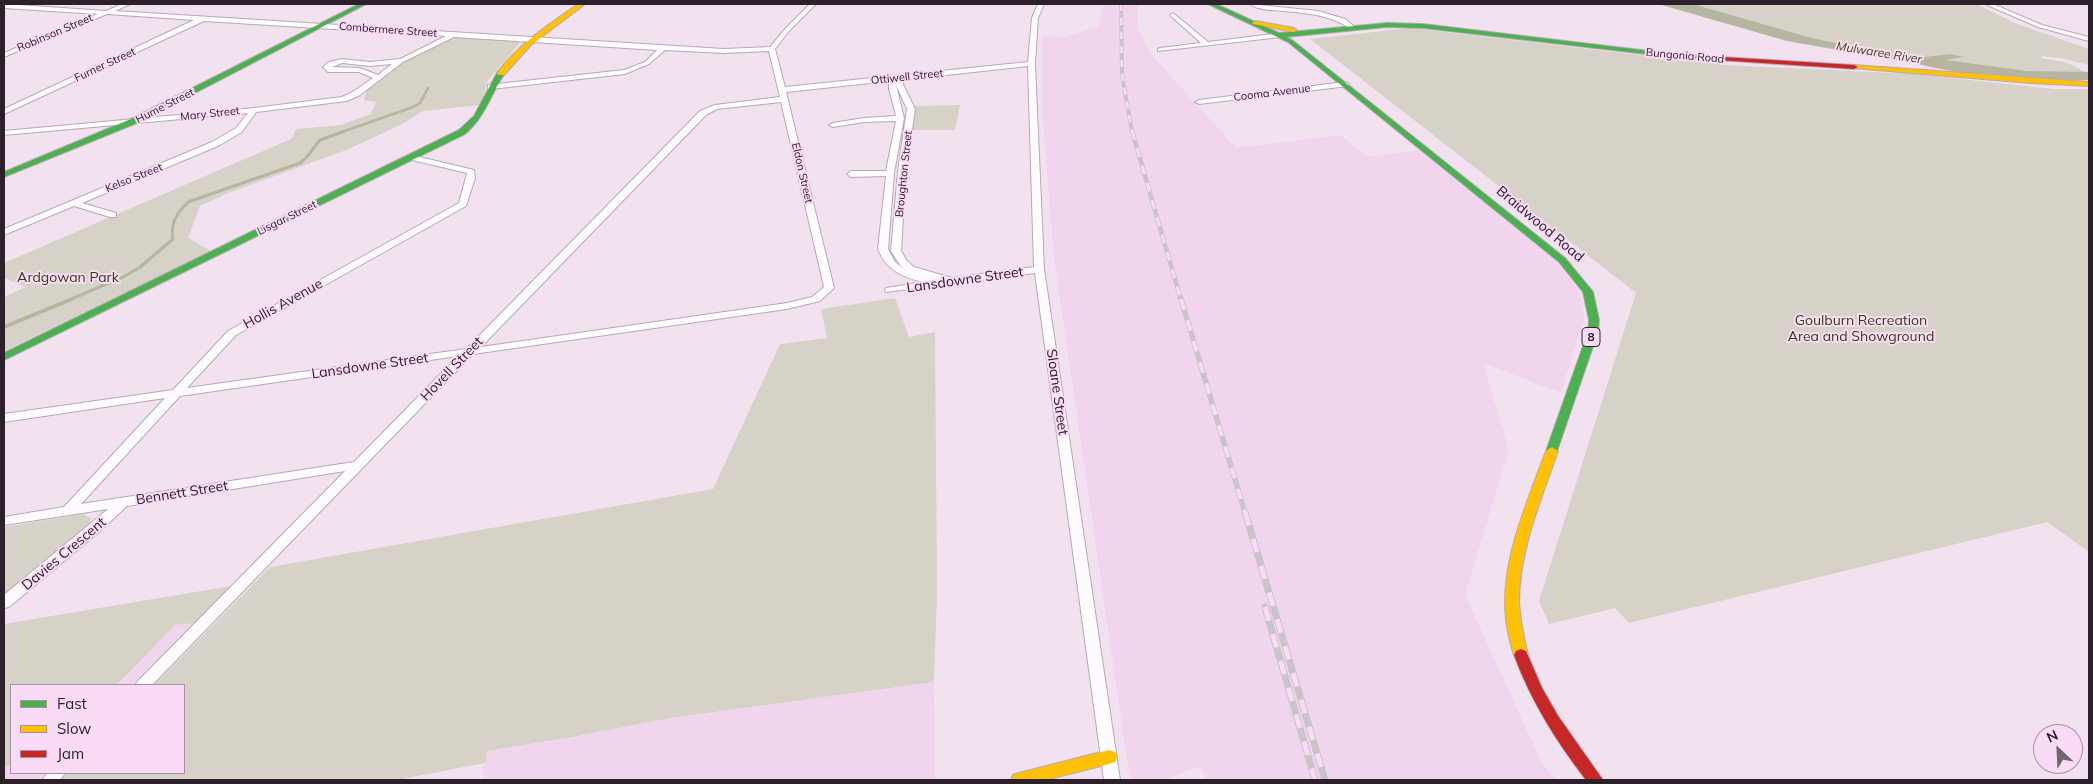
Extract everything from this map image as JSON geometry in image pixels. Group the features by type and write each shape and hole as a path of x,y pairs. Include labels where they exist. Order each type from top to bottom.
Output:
{"main road":[{"path":"317,25 354,4"},
{"path":"317,25 362,4"},
{"name":"Lisgar Street","path":"4,357 456,135 475,123 484,111 491,87 500,73 533,39 582,4"},
{"name":"Braidwood Road","path":"1211,4 1281,36 1345,84 1562,260 1588,291 1594,304 1593,332 1520,543 1513,576 1512,604 1516,635 1542,704 1560,734 1595,780"},
{"path":"1255,23 1288,29 1339,29"},
{"name":"Hume Street","path":"4,175 129,121 317,25"},
{"name":"Bungonia Road","path":"1281,36 1387,25 1423,26 1706,59 1918,70 2039,82 2089,84"},
{"name":"Hume Street","path":"4,171 129,121"},
{"path":"1019,780 1109,757"}],"street":[{"name":"Robinson Street","path":"4,55 127,4"},
{"path":"772,49 787,30 813,4"},
{"name":"Sloane Street","path":"1041,4 1035,18 1031,64 1039,269 1112,780"},
{"path":"1252,4 1329,15 1343,20 1353,28"},
{"path":"1988,4 2032,23 2089,39"},
{"name":"Combermere Street","path":"4,6 205,17 663,48 724,51 772,49"},
{"path":"1173,15 1206,45"},
{"name":"Furner Street","path":"4,112 205,17"},
{"path":"377,77 365,71 331,70 326,67 332,63 344,61 370,64 401,61 452,35"},
{"path":"1160,50 1281,36"},
{"path":"4,48 18,49"},
{"path":"491,87 617,74 643,66 663,48"},
{"name":"Eldon Street","path":"772,49 828,282 829,288 824,294"},
{"name":"Mary Street","path":"4,133 254,110 344,99 357,94 377,77 401,61"},
{"name":"Ottiwell Street","path":"783,94 893,79 1031,64"},
{"name":"Broughton Street","path":"938,283 902,273 888,261 883,249 890,173 900,118 900,111 891,85 893,79 898,81 911,109 902,172 896,252 903,263 910,269 950,281"},
{"name":"Cooma Avenue","path":"1199,102 1345,84"},
{"name":"Hovell Street","path":"144,684 703,113 708,109 723,105 783,94"},
{"name":"Kelso Street","path":"4,232 215,144 239,130 254,110"},
{"name":"Broughton Street","path":"833,125 864,120 900,118"},
{"name":"Hollis Avenue","path":"68,511 176,392 239,328 463,204 471,172 411,157"},
{"name":"Broughton Street","path":"851,174 890,173"},
{"path":"74,203 114,215"},
{"name":"Lansdowne Street","path":"890,290 1039,269"},
{"name":"Lansdowne Street","path":"4,418 787,306 808,302 824,294"},
{"name":"Bennett Street","path":"4,521 359,465"},
{"name":"Davies Crescent","path":"4,603 94,529 122,502"}],"shaded area":[{"path":"1104,4 1138,4 1137,28 1151,54 1236,148 1341,135 1367,157 1419,150 1557,262 1574,282 1583,302 1584,319 1561,393 1483,363 1509,450 1465,595 1543,765 1556,780 1206,780 1201,766 1164,780 1130,780 1054,258 1043,122 1043,36 1063,37 1098,27"},
{"path":"196,623 134,684 10,684 10,774 45,774 38,780 4,780 4,645"},
{"path":"934,682 935,780 482,780 486,751 670,718"}],"green space":[{"path":"1693,4 1976,4 2017,24 2089,49 2089,65 2060,58 2042,56 2041,58 2068,63 2089,74 2037,77 1984,71 1950,64 1946,60 1962,58 1950,54 1918,58 1877,52 1812,38"},
{"name":"Goulburn Recreation Area and Showground","path":"1410,28 1725,65 1914,74 2054,89 2089,89 2089,552 2047,522 1629,623 1615,608 1549,624 1539,601 1636,293 1310,39"},
{"name":"Ardgowan Park","path":"460,38 520,43 488,80 481,105 423,111 404,123 349,149 228,193 200,206 188,238 211,251 4,351 4,297 26,287 4,278 4,263 291,139 296,129 341,125 371,114 376,102 364,100 368,89 377,79 426,49"},
{"path":"960,105 955,130 911,130 913,106"},
{"path":"895,298 909,337 935,332 937,594 934,682 670,718 487,751 485,763 397,780 60,780 66,774 185,774 185,684 155,684 270,567 713,489 780,344 827,338 821,309"},
{"path":"83,514 91,518 89,526 4,596 4,527"},
{"path":"231,586 196,623 175,625 117,684 10,684 10,765 4,767 4,624"}],"water":[{"path":"1658,4 1693,4 1812,38 1877,52 1915,58 1950,54 1964,57 1946,60 1953,67 1912,63 1787,41"}],"waterway":[{"name":"Mulwaree River","path":"1923,61 2027,75 2089,76"},
{"path":"342,132 413,107 420,103 428,88"},
{"path":"69,300 123,277 139,268 173,239 172,233 175,219 188,202 300,163 320,140 345,131"},
{"path":"4,327 72,299"}],"railway":[{"path":"1121,4 1122,75 1132,132"},
{"path":"1132,131 1181,300"},
{"path":"1181,299 1245,513"},
{"path":"1245,512 1325,780"},
{"path":"1265,607 1315,780"}],"traffic: fast":[{"path":"4,175 134,121 363,4"},
{"path":"1211,4 1290,41 1562,260 1588,292 1593,310 1593,332 1552,451"},
{"path":"1281,35 1387,25 1423,26 1689,57"},
{"path":"4,357 462,132 477,118 501,73"}],"traffic: slow":[{"path":"501,73 528,44 582,4"},
{"path":"1255,23 1294,30"},
{"path":"1854,67 2089,84"},
{"path":"1521,655 1514,629 1512,603 1514,577 1526,526 1552,451"},
{"path":"1019,780 1109,757"}],"traffic: jam":[{"path":"1689,57 1854,67"},
{"path":"1521,655 1544,705 1573,751 1595,780"}]}
